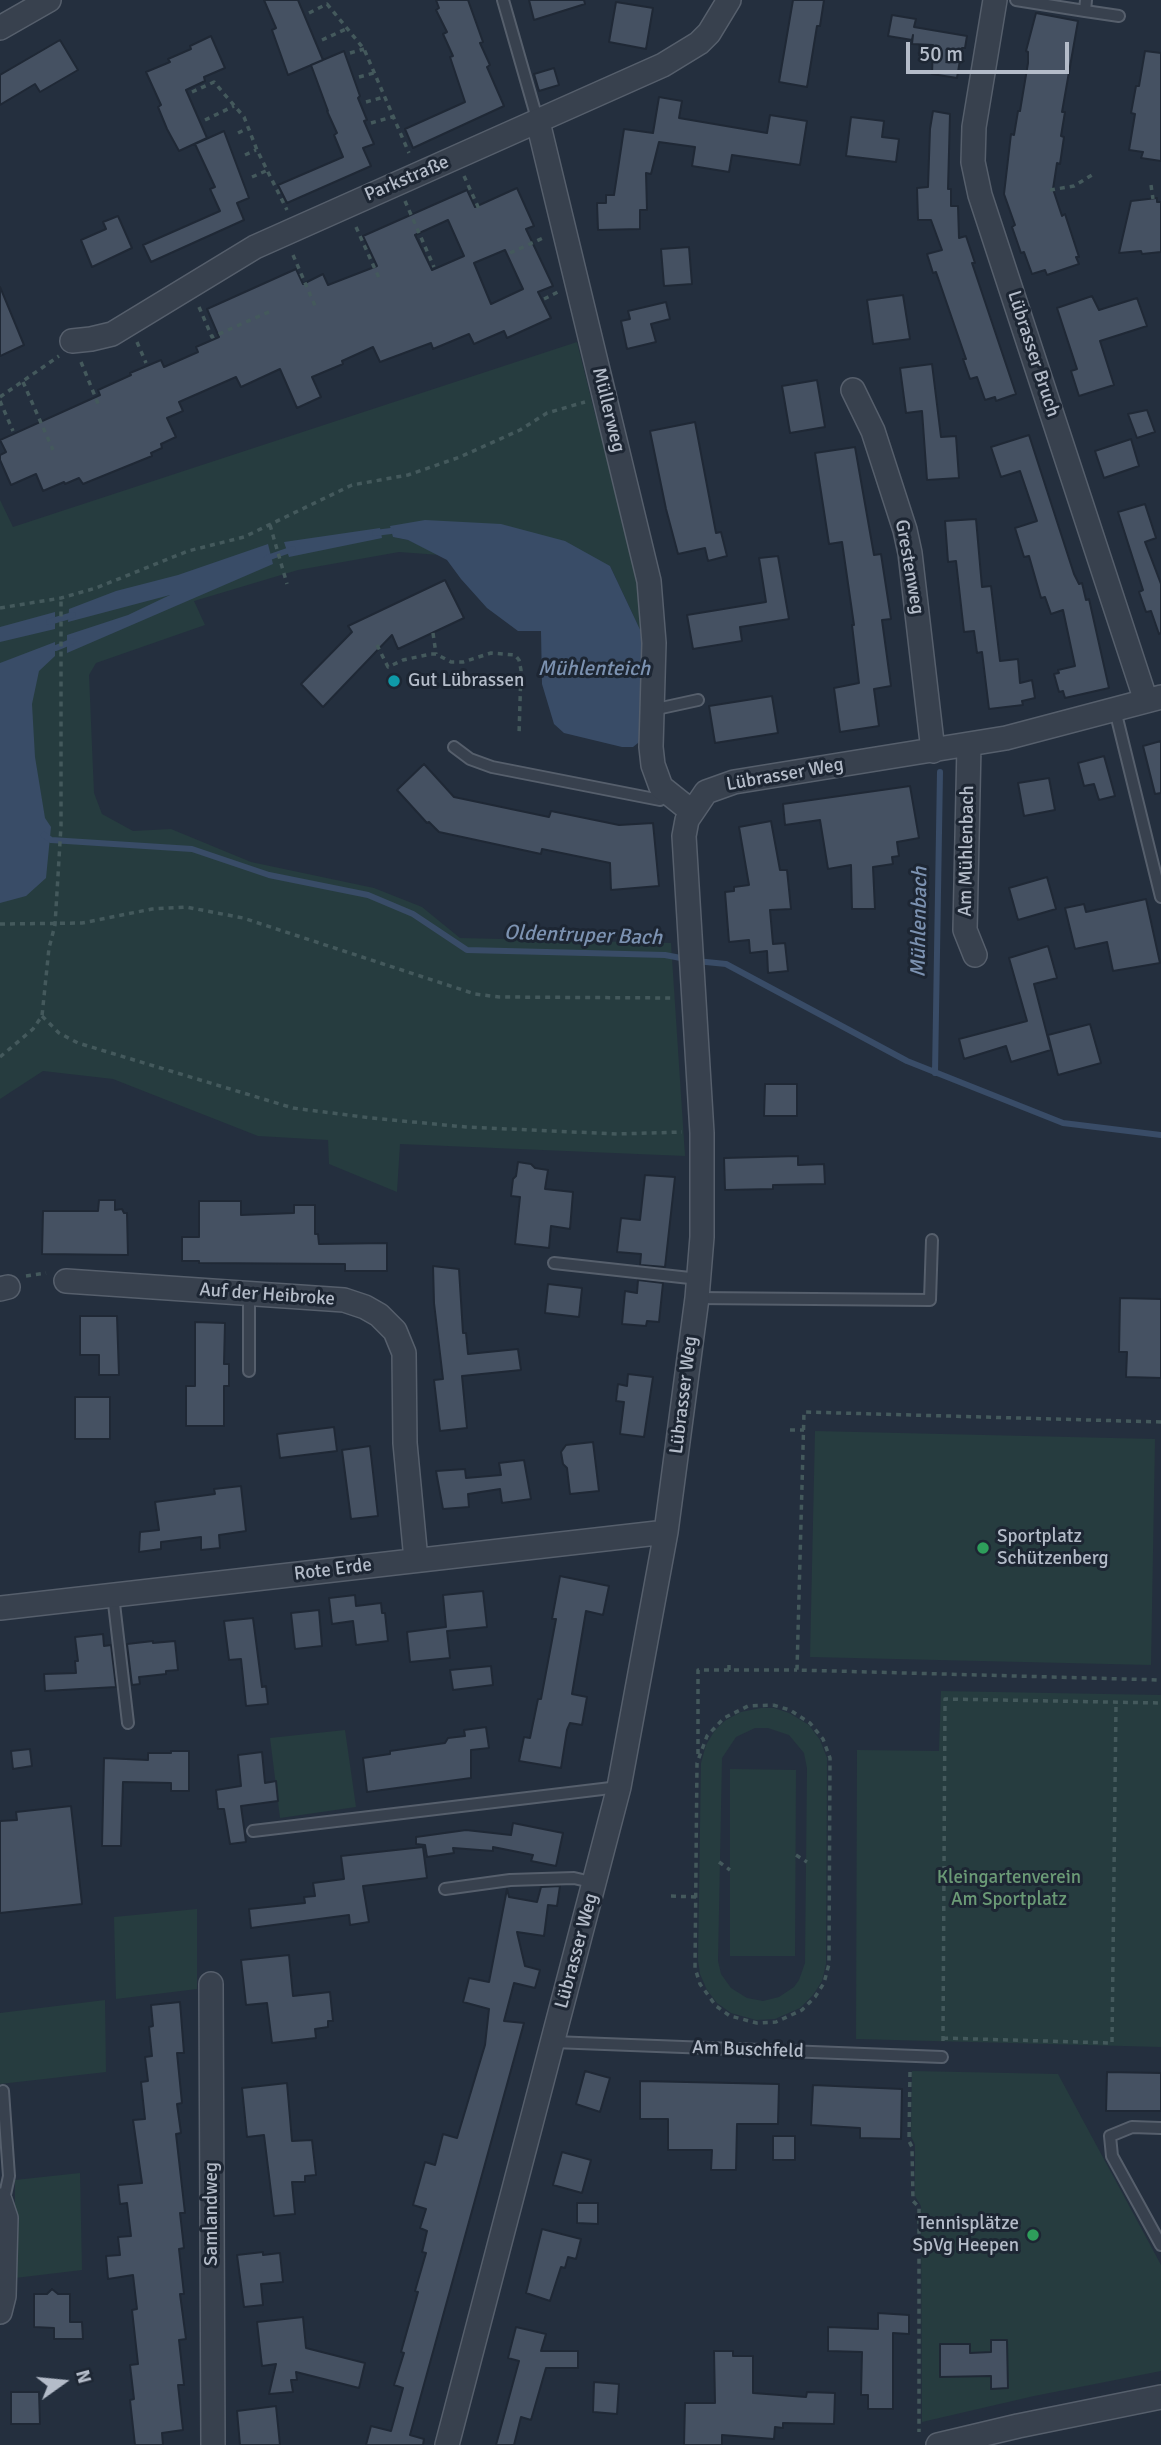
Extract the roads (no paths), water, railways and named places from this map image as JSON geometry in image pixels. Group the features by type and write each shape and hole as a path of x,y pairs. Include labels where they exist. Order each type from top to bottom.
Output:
{"street":[{"path":"0,28 49,0"},
{"name":"Parkstraße","path":"72,341 91,340 112,334 225,263 289,231 538,122 678,57 709,33 729,0"},
{"name":"Lübrasser Bruch","path":"995,0 974,127 975,173 984,207 1154,699"},
{"name":"Müllerweg","path":"538,122 649,581 654,643 653,765 661,787 691,811"},
{"name":"Grestenweg","path":"853,390 873,431 905,530 933,751"},
{"name":"Lübrasser Weg","path":"447,2445 619,1787 666,1532 698,1289 702,1232 702,1133 684,829 691,811 706,792 734,782 969,745 1028,733 1154,699"},
{"name":"Am Mühlenbach","path":"969,745 965,930 975,955"},
{"name":"Auf der Heibroke","path":"66,1282 344,1300 379,1315 395,1331 404,1353 405,1443 416,1560"},
{"name":"Rote Erde","path":"0,1608 666,1532"},
{"name":"Samlandweg","path":"211,1984 213,2445"},
{"path":"0,2312 4,2296 6,2218 1,2202"},
{"path":"928,2440 1018,2426 1161,2397"}],"lane":[{"name":"Müllerweg","path":"503,0 538,122"},
{"path":"1016,0 1086,6 1119,16"},
{"path":"652,710 698,701"},
{"path":"1115,710 1161,897"},
{"path":"454,747 470,759 492,767 660,800 668,794"},
{"path":"554,1263 698,1289 930,1300 932,1240"},
{"path":"249,1294 249,1371"},
{"path":"113,1595 128,1723"},
{"path":"253,1831 619,1787"},
{"path":"445,1889 523,1880 574,1878 594,1883"},
{"name":"Am Buschfeld","path":"553,2042 942,2057"},
{"path":"1,2202 9,2176 3,2091"},
{"path":"1161,2128 1132,2127 1110,2136 1112,2156 1161,2245"}],"water":[{"name":"Mühlenteich","path":"425,520 501,524 565,541 610,566 644,638 643,739 633,747 622,747 564,733 554,724 542,684 541,631 518,631 487,608 447,560 408,540 393,537 390,526"},
{"path":"380,528 382,538 289,557 284,542"},
{"path":"268,544 273,564 67,653 67,635 128,615 170,595 68,622 69,609 116,591 178,575"},
{"path":"55,612 55,629 0,642 0,627"},
{"path":"55,642 55,656 39,671 32,704 35,757 45,818 51,827 46,878 26,896 0,903 0,663"}],"waterway":[{"path":"375,533 391,531"},
{"path":"267,558 293,549"},
{"path":"49,622 73,615"},
{"path":"56,648 73,641"},
{"name":"Mühlenbach","path":"935,1073 940,772"},
{"name":"Oldentruper Bach","path":"44,835 51,840 192,849 269,875 368,895 413,914 467,950 665,955 686,959"},
{"name":"Oldentruper Bach","path":"696,961 726,964 907,1061 1063,1123 1161,1135"}],"place":[{"name":"Gut Lübrassen","path":"394,681"},
{"name":"Sportplatz Schützenberg","path":"983,1548"},
{"name":"Tennisplätze SpVg Heepen","path":"1033,2235"}],"park label":[{"name":"Kleingartenverein Am Sportplatz","path":"1009,1889"}]}
